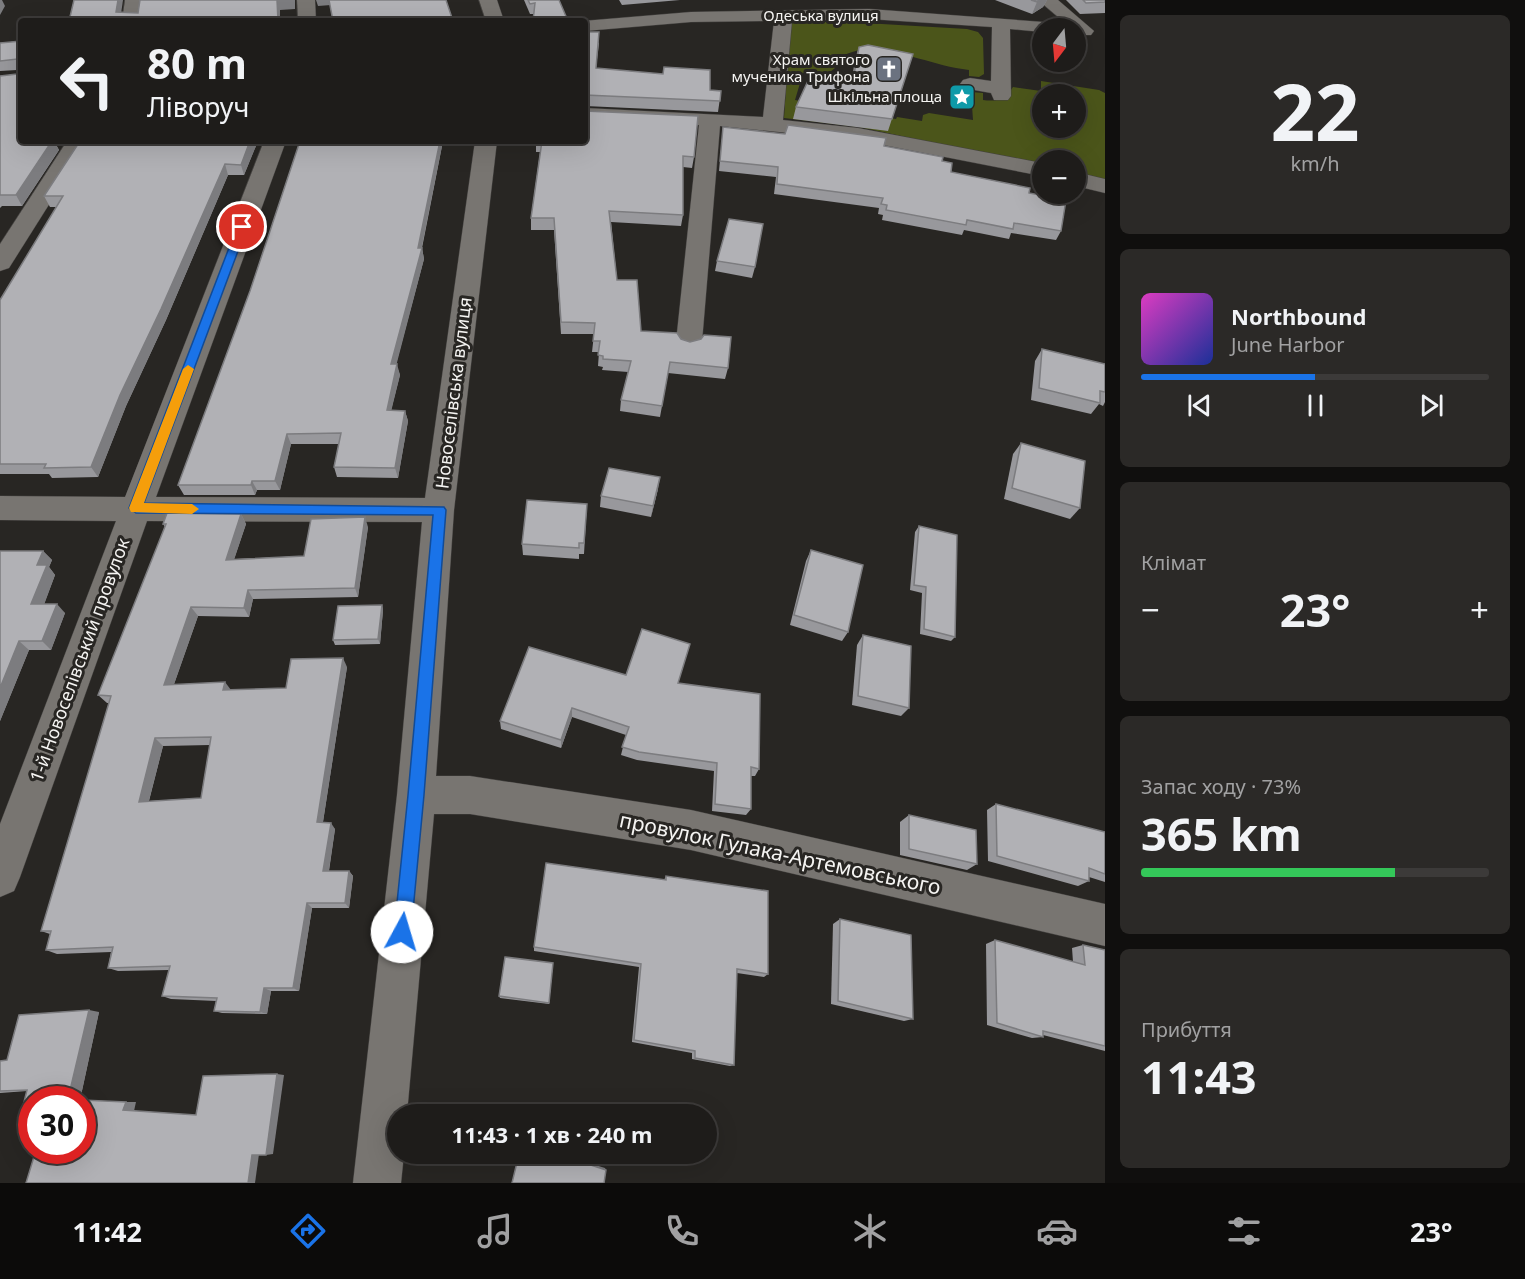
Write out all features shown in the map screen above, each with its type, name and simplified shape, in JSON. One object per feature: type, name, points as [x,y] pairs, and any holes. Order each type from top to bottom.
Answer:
[{"type":"street","points":[[131,18],[134,0]]},
{"type":"street","points":[[306,0],[307,18]]},
{"type":"street","points":[[488,0],[494,18]]},
{"type":"street","points":[[680,0],[692,18]]},
{"type":"street","points":[[856,0],[869,14]]},
{"type":"street","points":[[1047,0],[1070,18]]},
{"type":"street","name":"Одеська вулиця","points":[[588,26],[692,18],[869,14],[1032,25]]},
{"type":"street","points":[[772,125],[784,16]]},
{"type":"street","points":[[970,84],[1001,92],[1001,23]]},
{"type":"street","points":[[588,114],[710,120],[858,134],[1032,168]]},
{"type":"street","points":[[689,342],[710,120]]},
{"type":"street","points":[[0,263],[76,144]]},
{"type":"street","name":"1-й Новоселівський провулок","points":[[0,877],[274,144]]},
{"type":"street","name":"Новоселівська вулиця","points":[[377,1183],[416,795],[439,510],[486,144]]},
{"type":"street","points":[[1086,181],[1105,186]]},
{"type":"street","points":[[0,508],[439,510]]},
{"type":"street","name":"провулок Гулака-Артемовського","points":[[416,795],[470,795],[692,830],[1105,925]]},
{"type":"green space","points":[[794,22],[848,22],[967,29],[978,32],[983,38],[984,74],[979,77],[969,76],[969,70],[881,50],[863,49],[823,60],[824,63],[834,64],[835,68],[825,76],[803,73],[795,100],[896,119],[897,117],[922,121],[923,115],[929,113],[973,120],[971,92],[983,93],[983,100],[997,100],[1004,97],[1013,87],[1032,90],[1032,138],[1086,138],[1086,88],[1099,90],[1105,93],[1105,182],[1086,177],[1086,150],[1032,150],[1032,164],[859,127],[784,118],[790,26]]},
{"type":"green space","points":[[1041,81],[1060,84],[1041,84]]},
{"type":"building","points":[[74,0],[118,0],[116,12],[138,13],[140,0],[277,0],[278,18],[70,18]]},
{"type":"building","points":[[329,0],[446,0],[452,18],[332,18]]},
{"type":"building","points":[[528,0],[559,0],[567,18],[533,18],[535,3],[530,4]]},
{"type":"building","points":[[1083,0],[1105,0],[1105,2],[1086,3]]},
{"type":"building","points":[[588,32],[599,32],[596,68],[663,74],[664,67],[710,70],[710,90],[721,91],[720,101],[588,95]]},
{"type":"building","points":[[18,41],[18,144],[50,144],[16,195],[0,195],[0,76],[17,74],[17,59],[0,61],[0,43]]},
{"type":"building","points":[[868,45],[913,54],[892,119],[796,107],[812,72],[853,80],[859,47]]},
{"type":"building","points":[[588,111],[698,116],[694,157],[683,156],[683,215],[609,211],[617,280],[637,280],[641,331],[677,333],[681,339],[690,342],[701,339],[704,335],[731,337],[728,368],[670,362],[662,406],[621,400],[631,361],[603,359],[603,356],[598,355],[600,341],[593,341],[595,323],[561,322],[554,218],[531,218],[542,144],[588,144]]},
{"type":"building","points":[[788,125],[886,138],[884,146],[943,157],[942,161],[952,163],[951,172],[1030,188],[1032,204],[1065,204],[1061,231],[1014,223],[1013,229],[967,220],[966,225],[886,210],[887,205],[881,204],[883,198],[777,184],[778,167],[720,161],[723,127],[785,134]]},
{"type":"building","points":[[78,144],[249,144],[241,165],[225,164],[120,395],[91,467],[44,468],[46,464],[0,464],[0,300],[63,196],[44,196]]},
{"type":"building","points":[[299,144],[439,144],[418,248],[422,248],[391,364],[397,364],[387,410],[405,411],[395,468],[334,467],[341,433],[287,434],[275,481],[252,481],[251,485],[178,485],[250,291]]},
{"type":"building","points":[[729,219],[763,224],[755,267],[717,261]]},
{"type":"building","points":[[1042,349],[1105,364],[1105,392],[1100,391],[1100,403],[1039,388]]},
{"type":"building","points":[[1021,443],[1085,461],[1080,508],[1012,488]]},
{"type":"building","points":[[609,468],[660,477],[653,506],[601,496]]},
{"type":"building","points":[[527,500],[587,504],[584,543],[579,543],[579,548],[522,544]]},
{"type":"building","points":[[167,513],[241,514],[226,560],[304,556],[311,519],[365,517],[355,588],[248,590],[244,608],[191,607],[164,685],[225,682],[223,690],[286,688],[291,659],[343,658],[317,822],[331,823],[323,871],[349,871],[345,903],[307,903],[293,988],[264,988],[260,1012],[214,1011],[217,998],[162,996],[170,966],[108,968],[113,947],[46,950],[51,931],[41,931],[111,696],[98,695],[166,524],[163,524]],"holes":[[[211,737],[201,798],[139,802],[155,738]]]},
{"type":"building","points":[[919,526],[957,535],[955,637],[924,629],[926,587],[914,585]]},
{"type":"building","points":[[811,550],[863,565],[848,632],[794,615]]},
{"type":"building","points":[[0,551],[43,551],[37,565],[47,565],[31,604],[57,604],[42,641],[19,641],[0,688]]},
{"type":"building","points":[[382,605],[378,639],[333,640],[338,606]]},
{"type":"building","points":[[642,629],[690,644],[678,683],[760,694],[759,769],[751,767],[751,809],[715,804],[717,763],[639,752],[622,747],[629,727],[572,708],[561,740],[500,721],[529,647],[626,675]]},
{"type":"building","points":[[863,635],[911,646],[909,708],[858,696]]},
{"type":"building","points":[[996,804],[1105,832],[1105,874],[1089,868],[1089,881],[997,856]]},
{"type":"building","points":[[909,815],[976,830],[977,864],[909,849]]},
{"type":"building","points":[[546,863],[666,880],[666,876],[768,891],[768,974],[737,969],[734,1065],[695,1058],[695,1051],[634,1040],[641,964],[534,947]]},
{"type":"building","points":[[840,919],[911,935],[913,1019],[838,1001]]},
{"type":"building","points":[[995,940],[1085,965],[1083,945],[1105,950],[1105,1046],[1043,1031],[1043,1037],[997,1023]]},
{"type":"building","points":[[505,957],[553,963],[549,1003],[499,996]]},
{"type":"building","points":[[89,1010],[71,1086],[18,1086],[18,1090],[0,1091],[0,1061],[7,1060],[19,1015]]},
{"type":"building","points":[[277,1074],[266,1155],[252,1155],[248,1183],[26,1183],[32,1164],[96,1164],[96,1101],[126,1102],[123,1110],[196,1115],[203,1076]]},
{"type":"building","points":[[517,1164],[588,1164],[606,1170],[604,1183],[512,1183]]},
{"type":"slow traffic","points":[[188,369],[136,508],[192,509]]},
{"type":"place","name":"Храм святого мученика Трифона","points":[[889,69]]},
{"type":"place","name":"Шкільна площа","points":[[962,97]]},
{"type":"route","points":[[242,227],[136,508],[439,510],[416,795],[402,932]]}]
